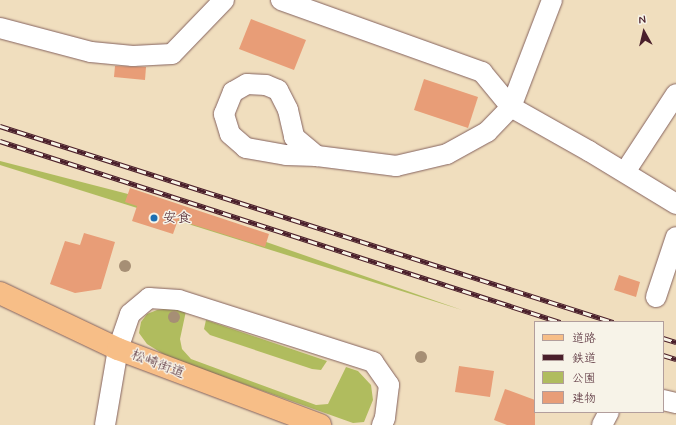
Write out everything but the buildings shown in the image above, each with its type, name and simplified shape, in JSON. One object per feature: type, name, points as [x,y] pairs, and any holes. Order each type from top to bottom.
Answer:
[{"type":"main road","name":"松崎街道","points":[[0,293],[118,349],[320,425]]},
{"type":"street","points":[[0,28],[91,52],[133,56],[172,54],[224,0]]},
{"type":"street","points":[[281,0],[482,72],[511,107],[625,172],[676,204]]},
{"type":"street","points":[[317,156],[294,137],[288,110],[278,90],[266,85],[247,84],[233,92],[224,114],[230,134],[246,148],[286,155],[317,156],[396,166],[447,154],[487,132],[511,107],[552,0]]},
{"type":"street","points":[[625,172],[676,94]]},
{"type":"street","points":[[656,297],[676,237]]},
{"type":"street","points":[[105,425],[118,349],[130,314],[149,298],[179,300],[373,362],[389,385],[385,418],[382,425]]},
{"type":"street","points":[[664,400],[676,403]]},
{"type":"street","points":[[602,425],[608,413]]},
{"type":"green space","points":[[0,161],[128,194],[462,310],[0,165]]},
{"type":"green space","points":[[174,308],[186,311],[180,339],[182,349],[191,359],[316,405],[328,404],[346,367],[358,371],[371,385],[373,400],[364,422],[353,423],[168,357],[147,344],[139,333],[141,322],[147,314],[157,310]]},
{"type":"green space","points":[[206,320],[327,361],[321,370],[312,369],[210,335],[204,329]]},
{"type":"railway","points":[[0,126],[610,321]]},
{"type":"railway","points":[[0,141],[557,321]]},
{"type":"railway","points":[[664,338],[676,342]]},
{"type":"railway","points":[[664,355],[676,359]]},
{"type":"place","name":"安食","points":[[154,218]]}]
